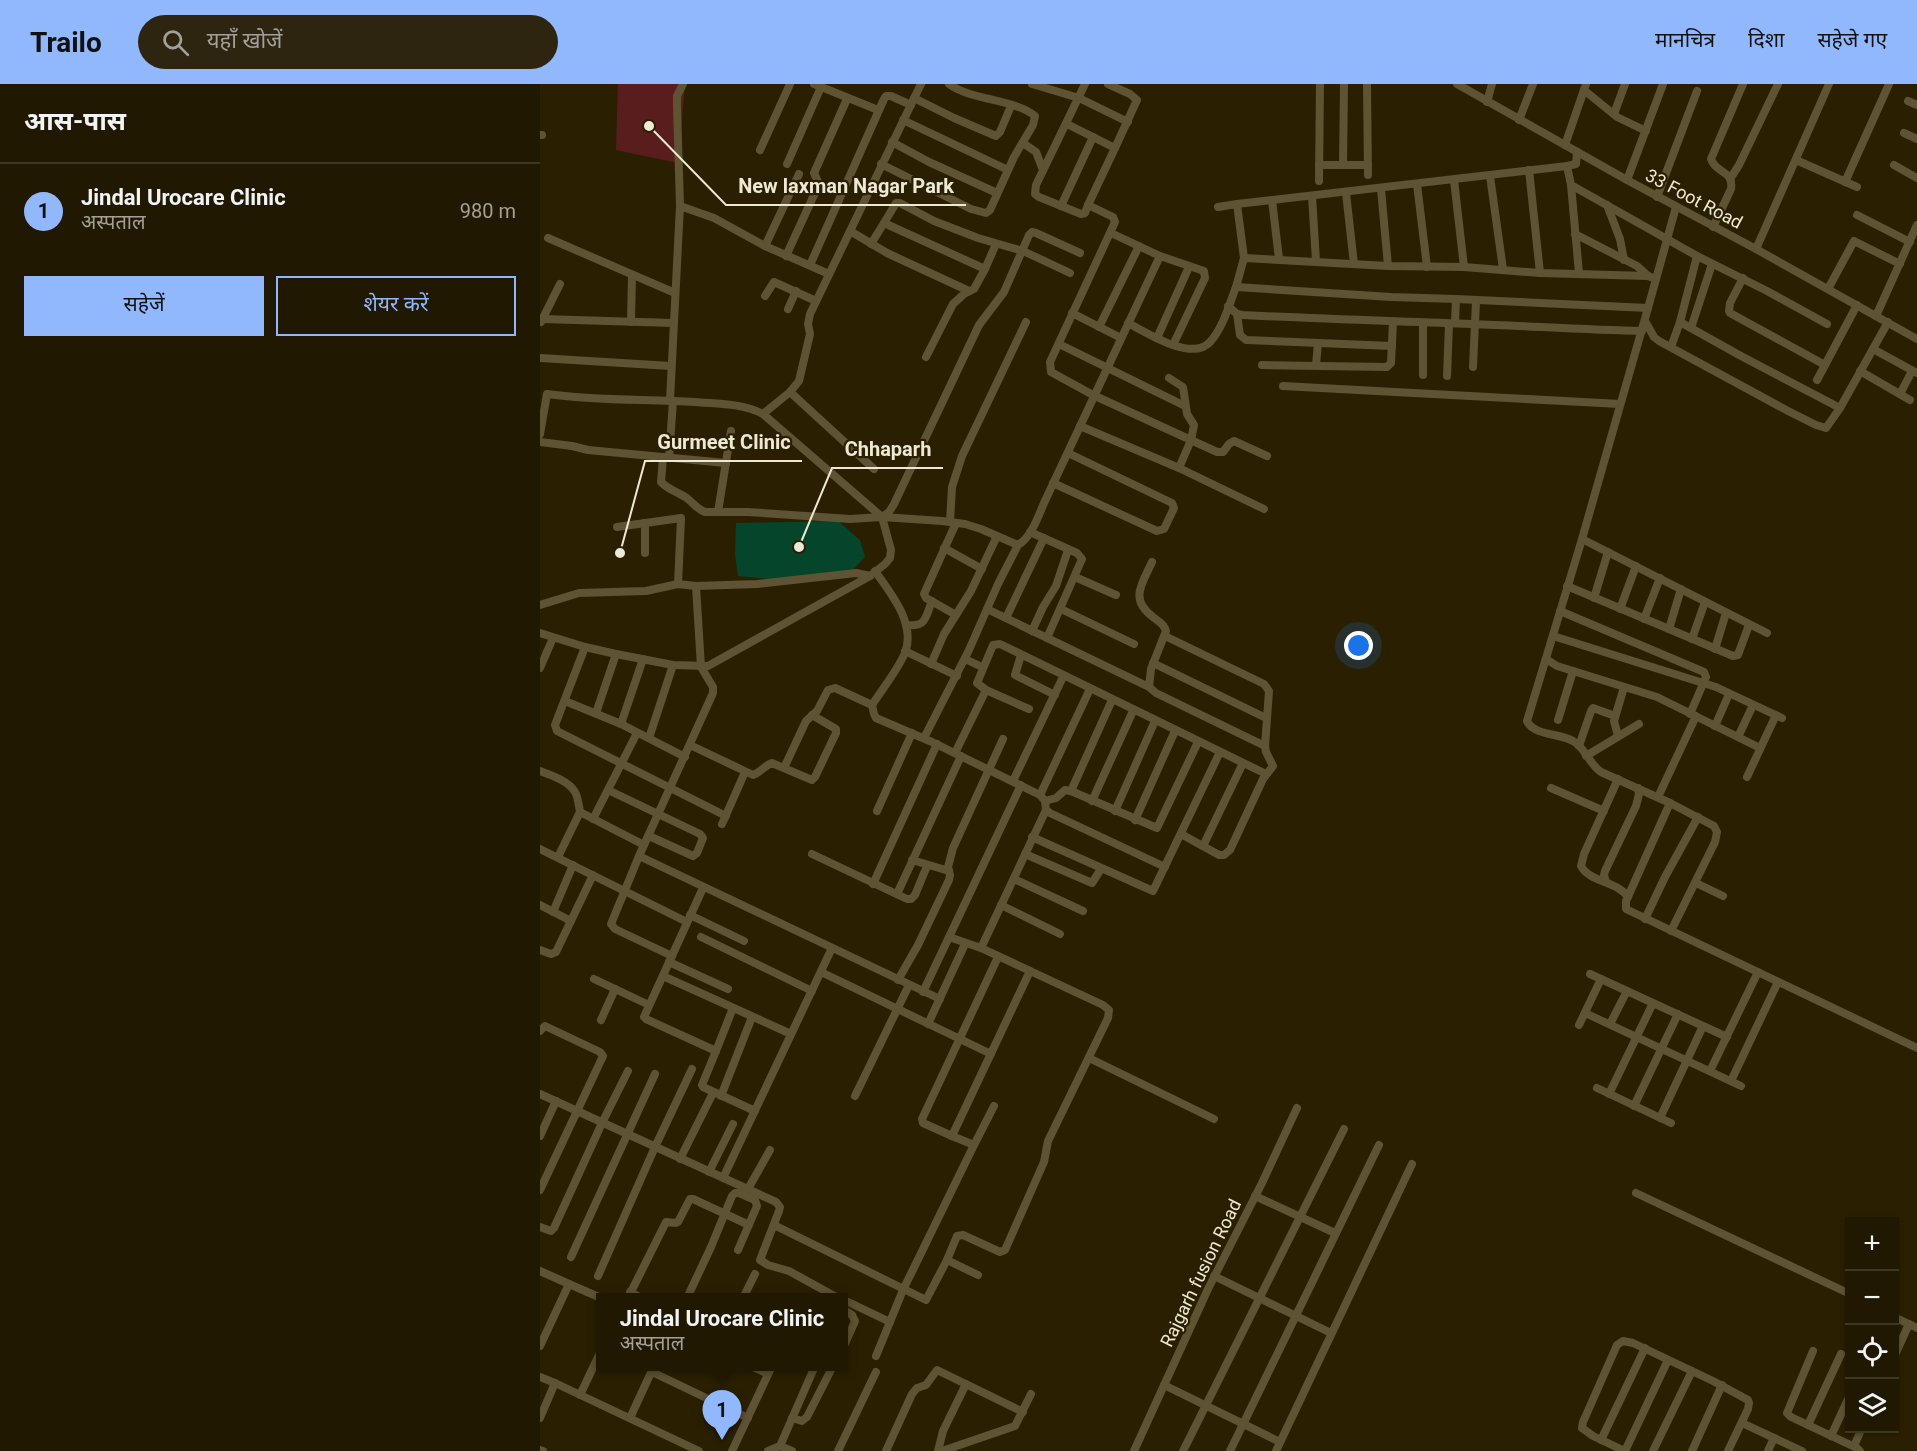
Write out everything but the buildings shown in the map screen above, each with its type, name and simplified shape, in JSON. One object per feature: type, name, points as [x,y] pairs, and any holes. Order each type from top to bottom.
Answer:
[{"type":"street","points":[[683,84],[677,96],[680,206],[671,400],[666,458],[661,482],[705,512],[748,512],[842,519],[882,517],[953,523],[981,529],[1018,545]]},
{"type":"street","points":[[760,150],[790,84]]},
{"type":"street","points":[[763,414],[790,392],[799,381],[810,334],[808,319],[921,84]]},
{"type":"street","points":[[881,164],[983,213],[990,210],[1008,170],[1033,125],[1035,116],[949,84]]},
{"type":"street","points":[[1032,84],[1079,98],[1128,122]]},
{"type":"street","points":[[1085,84],[1034,189],[1035,194],[1039,197],[1083,215],[1137,100],[1108,84]]},
{"type":"street","points":[[1319,181],[1320,84]]},
{"type":"street","points":[[1343,165],[1344,84]]},
{"type":"street","points":[[1319,165],[1343,165],[1368,170],[1367,84]]},
{"type":"street","points":[[1487,102],[1492,84]]},
{"type":"street","points":[[1519,120],[1533,84]]},
{"type":"street","points":[[1614,114],[1624,84]]},
{"type":"street","points":[[1627,180],[1662,84]]},
{"type":"street","points":[[1730,179],[1714,166],[1711,159],[1742,84]]},
{"type":"street","points":[[1713,227],[1731,189],[1730,179],[1778,84]]},
{"type":"street","points":[[1756,249],[1829,84]]},
{"type":"street","points":[[1845,182],[1889,84]]},
{"type":"street","name":"33 Foot Road","points":[[1461,85],[1519,120],[1917,339]]},
{"type":"street","points":[[787,164],[821,86],[847,99],[878,110]]},
{"type":"street","points":[[1565,145],[1585,87],[1623,121],[1646,130]]},
{"type":"street","points":[[1658,197],[1697,91]]},
{"type":"street","points":[[810,265],[878,110],[889,95],[912,101],[996,136],[1011,106]]},
{"type":"street","points":[[786,256],[819,184],[814,173],[847,99]]},
{"type":"street","points":[[1908,101],[1917,105]]},
{"type":"street","points":[[903,120],[1008,170]]},
{"type":"street","points":[[1067,124],[1115,148]]},
{"type":"street","points":[[1904,133],[1917,139]]},
{"type":"street","points":[[1061,206],[1093,137]]},
{"type":"street","points":[[892,142],[929,162],[997,193]]},
{"type":"street","points":[[1023,143],[1035,152],[1043,170]]},
{"type":"street","points":[[1218,207],[1567,166],[1576,164],[1577,152]]},
{"type":"street","points":[[1796,160],[1857,187]]},
{"type":"street","points":[[1894,165],[1917,178]]},
{"type":"street","points":[[1567,166],[1579,273]]},
{"type":"street","points":[[1529,170],[1540,273]]},
{"type":"street","points":[[765,246],[799,174]]},
{"type":"street","points":[[1490,176],[1503,269]]},
{"type":"street","points":[[1454,180],[1464,267]]},
{"type":"street","points":[[1417,184],[1427,267]]},
{"type":"street","points":[[1570,185],[1697,256],[1743,278],[1827,324]]},
{"type":"street","points":[[1381,189],[1388,266]]},
{"type":"street","points":[[1346,193],[1354,264]]},
{"type":"street","points":[[1311,196],[1316,261]]},
{"type":"street","points":[[1272,200],[1279,259]]},
{"type":"street","points":[[871,244],[893,206],[900,203],[934,221],[996,244],[1023,250],[1070,273]]},
{"type":"street","points":[[1128,323],[1157,338],[1186,349],[1199,349],[1208,344],[1214,337],[1236,287],[1244,258],[1237,204]]},
{"type":"street","points":[[1607,205],[1620,239],[1624,260]]},
{"type":"street","points":[[680,206],[714,218],[765,246],[829,274]]},
{"type":"street","points":[[1088,206],[1115,219],[1111,233],[1050,362],[1052,372],[1093,395],[1221,453],[1234,441],[1267,456]]},
{"type":"street","points":[[1671,931],[1717,837],[1714,826],[1594,767],[1580,746],[1570,739],[1532,728],[1527,721],[1645,321],[1652,277],[1668,239],[1676,207]]},
{"type":"street","points":[[1857,215],[1910,242]]},
{"type":"street","points":[[884,223],[985,269]]},
{"type":"street","points":[[1876,316],[1917,225]]},
{"type":"street","points":[[850,231],[913,266],[969,291]]},
{"type":"street","points":[[882,517],[894,504],[979,326],[1004,292],[1032,232],[1080,254]]},
{"type":"street","points":[[1111,233],[1160,256],[1204,271],[1205,278],[1173,345]]},
{"type":"street","points":[[1575,234],[1652,277]]},
{"type":"street","points":[[548,238],[675,293]]},
{"type":"street","points":[[1828,289],[1854,241],[1900,264]]},
{"type":"street","points":[[926,357],[953,304],[979,283],[996,244]]},
{"type":"street","points":[[1099,327],[1139,246]]},
{"type":"street","points":[[924,738],[957,676],[1018,545],[1030,532],[1160,256]]},
{"type":"street","points":[[1671,347],[1697,256]]},
{"type":"street","points":[[1244,258],[1652,277]]},
{"type":"street","points":[[1691,328],[1712,264]]},
{"type":"street","points":[[1157,338],[1189,267]]},
{"type":"street","points":[[631,322],[632,275]]},
{"type":"street","points":[[1743,278],[1729,307],[1730,313],[1825,365]]},
{"type":"street","points":[[765,296],[774,282],[816,301]]},
{"type":"street","points":[[560,284],[541,322],[674,323]]},
{"type":"street","points":[[1236,287],[1391,297],[1648,308]]},
{"type":"street","points":[[788,309],[796,291]]},
{"type":"street","points":[[1447,376],[1456,298]]},
{"type":"street","points":[[1473,367],[1476,301]]},
{"type":"street","points":[[1817,380],[1857,305]]},
{"type":"street","points":[[1228,306],[1237,314],[1642,331]]},
{"type":"street","points":[[1072,313],[1121,338]]},
{"type":"street","points":[[1237,314],[1240,335],[1246,340],[1392,346]]},
{"type":"street","points":[[1645,321],[1654,337],[1771,402],[1826,428],[1840,408],[1888,322]]},
{"type":"street","points":[[956,615],[926,598],[924,591],[953,523],[952,487],[962,456],[1026,322]]},
{"type":"street","points":[[1262,365],[1316,364],[1387,367],[1391,363],[1393,322]]},
{"type":"street","points":[[1680,322],[1741,357],[1840,408]]},
{"type":"street","points":[[1423,323],[1423,375]]},
{"type":"street","points":[[1316,364],[1318,343]]},
{"type":"street","points":[[1059,344],[1185,406]]},
{"type":"street","points":[[1873,349],[1915,372],[1900,394]]},
{"type":"street","points":[[540,358],[671,366]]},
{"type":"street","points":[[1860,371],[1910,400]]},
{"type":"street","points":[[1169,378],[1183,387],[1187,414],[1194,425],[1191,440],[1179,468]]},
{"type":"street","points":[[1283,386],[1620,404]]},
{"type":"street","points":[[540,434],[544,392],[565,397],[671,400],[751,408],[763,414],[882,517],[891,550],[890,558],[873,574],[713,664],[701,667],[673,665],[616,654],[540,633]]},
{"type":"street","points":[[790,392],[874,469]]},
{"type":"street","points":[[1080,426],[1179,468],[1264,509]]},
{"type":"street","points":[[718,512],[731,432]]},
{"type":"street","points":[[540,442],[588,450],[726,463]]},
{"type":"street","points":[[1053,483],[1157,531],[1164,529],[1173,508],[1172,503],[1068,453]]},
{"type":"street","points":[[617,527],[681,518],[678,584]]},
{"type":"street","points":[[645,523],[645,553]]},
{"type":"street","points":[[1030,532],[1077,553],[1082,559],[1047,638]]},
{"type":"street","points":[[931,664],[997,536]]},
{"type":"street","points":[[1006,618],[1044,538]]},
{"type":"street","points":[[1582,538],[1767,633]]},
{"type":"street","points":[[944,548],[982,569]]},
{"type":"street","points":[[1032,631],[1056,585],[1068,550]]},
{"type":"street","points":[[1594,598],[1608,552]]},
{"type":"street","points":[[1149,687],[1149,675],[1165,636],[1165,627],[1148,614],[1139,602],[1139,591],[1152,561]]},
{"type":"street","points":[[1620,609],[1636,566]]},
{"type":"street","points":[[540,605],[572,594],[646,591],[678,584],[696,586],[757,584],[856,573],[873,574],[895,599],[905,620],[907,637],[905,651],[872,705],[876,718],[938,744],[1017,783],[1044,802],[1165,867]]},
{"type":"street","points":[[1075,577],[1116,595]]},
{"type":"street","points":[[1644,619],[1660,578]]},
{"type":"street","points":[[696,586],[701,667],[714,690],[639,856],[612,920],[612,927],[728,989]]},
{"type":"street","points":[[1567,586],[1733,656],[1738,655],[1749,624]]},
{"type":"street","points":[[1669,629],[1681,590]]},
{"type":"street","points":[[906,626],[918,627],[922,624],[932,601]]},
{"type":"street","points":[[1692,639],[1705,602]]},
{"type":"street","points":[[987,609],[1265,746]]},
{"type":"street","points":[[1060,609],[1134,644]]},
{"type":"street","points":[[1560,612],[1701,670],[1706,675],[1693,715],[1658,797]]},
{"type":"street","points":[[1715,649],[1726,613]]},
{"type":"street","points":[[1165,636],[1264,684],[1269,691],[1265,746],[1273,764],[1272,768],[1266,774],[1227,854],[1219,855],[1180,834]]},
{"type":"street","points":[[1553,636],[1703,683],[1779,716],[1760,748],[1747,777]]},
{"type":"street","points":[[540,668],[553,638]]},
{"type":"street","points":[[1029,709],[986,690],[977,683],[982,667],[996,643],[1266,774]]},
{"type":"street","points":[[585,647],[555,725],[557,732],[670,787],[724,820],[745,772]]},
{"type":"street","points":[[905,651],[957,676]]},
{"type":"street","points":[[596,713],[616,654]]},
{"type":"street","points":[[1021,655],[1015,675],[1054,695]]},
{"type":"street","points":[[621,724],[643,659]]},
{"type":"street","points":[[965,659],[982,667]]},
{"type":"street","points":[[1546,659],[1552,664],[1657,697],[1760,748]]},
{"type":"street","points":[[1153,663],[1266,718]]},
{"type":"street","points":[[649,738],[673,665]]},
{"type":"street","points":[[1558,720],[1573,671]]},
{"type":"street","points":[[923,992],[1063,677]]},
{"type":"street","points":[[1618,736],[1615,716],[1624,687]]},
{"type":"street","points":[[784,768],[806,721],[820,707],[831,688],[872,705]]},
{"type":"street","points":[[981,948],[1025,854],[1090,689]]},
{"type":"street","points":[[897,894],[986,690]]},
{"type":"street","points":[[1715,726],[1729,694]]},
{"type":"street","points":[[1071,791],[1112,700]]},
{"type":"street","points":[[565,701],[621,724],[685,757]]},
{"type":"street","points":[[1738,737],[1753,705]]},
{"type":"street","points":[[1580,746],[1593,708],[1615,716]]},
{"type":"street","points":[[1092,801],[1134,711]]},
{"type":"street","points":[[690,745],[753,775],[772,764],[812,780],[836,733],[836,729],[812,715]]},
{"type":"street","points":[[1115,810],[1155,721]]},
{"type":"street","points":[[1586,756],[1639,724]]},
{"type":"street","points":[[1136,820],[1175,731]]},
{"type":"street","points":[[593,819],[637,733]]},
{"type":"street","points":[[877,811],[912,733]]},
{"type":"street","points":[[898,980],[918,945],[949,880],[948,863],[953,848],[1003,739]]},
{"type":"street","points":[[1044,802],[1056,798],[1065,790],[1071,791],[1155,828],[1158,827],[1198,742]]},
{"type":"street","points":[[873,884],[938,744]]},
{"type":"street","points":[[1032,837],[1152,891],[1220,752]]},
{"type":"street","points":[[1203,846],[1243,763]]},
{"type":"street","points":[[540,771],[557,778],[573,789],[577,796],[580,812],[558,857]]},
{"type":"street","points":[[1618,779],[1584,854],[1581,866],[1587,874],[1621,888],[1628,897]]},
{"type":"street","points":[[1551,788],[1604,811]]},
{"type":"street","points":[[1606,882],[1605,871],[1636,806],[1638,788]]},
{"type":"street","points":[[608,790],[700,834],[702,841],[697,853],[693,856],[649,836]]},
{"type":"street","points":[[1670,803],[1628,897],[1626,909],[1917,1048]]},
{"type":"street","points":[[580,812],[644,845]]},
{"type":"street","points":[[1645,919],[1698,817]]},
{"type":"street","points":[[540,849],[689,919],[744,941]]},
{"type":"street","points":[[812,854],[907,899],[915,895],[927,866]]},
{"type":"street","points":[[1025,854],[1092,884],[1101,869]]},
{"type":"street","points":[[639,856],[940,999]]},
{"type":"street","points":[[912,860],[949,871]]},
{"type":"street","points":[[553,912],[573,865]]},
{"type":"street","points":[[540,950],[551,954],[556,952],[594,874]]},
{"type":"street","points":[[1014,879],[1083,911]]},
{"type":"street","points":[[1696,883],[1723,896]]},
{"type":"street","points":[[703,888],[645,1015],[646,1019],[716,1050]]},
{"type":"street","points":[[540,905],[571,921]]},
{"type":"street","points":[[1001,905],[1060,934]]},
{"type":"street","points":[[701,937],[812,991]]},
{"type":"street","points":[[774,1225],[922,1299],[928,1298],[955,1239],[959,1235],[1000,1252],[1005,1250],[1044,1162],[1048,1141],[1108,1018],[1109,1010],[1103,1005],[981,948],[949,937]]},
{"type":"street","points":[[928,1024],[965,944]]},
{"type":"street","points":[[723,1178],[832,948]]},
{"type":"street","points":[[974,1145],[927,1126],[921,1121],[998,957]]},
{"type":"street","points":[[952,1136],[1030,971]]},
{"type":"street","points":[[821,972],[991,1054]]},
{"type":"street","points":[[1710,1071],[1758,972]]},
{"type":"street","points":[[1590,974],[1727,1037]]},
{"type":"street","points":[[663,976],[791,1034]]},
{"type":"street","points":[[594,979],[649,1005]]},
{"type":"street","points":[[1579,1025],[1601,979]]},
{"type":"street","points":[[1731,1081],[1778,982]]},
{"type":"street","points":[[855,1096],[909,985]]},
{"type":"street","points":[[601,1020],[615,989]]},
{"type":"street","points":[[1610,1024],[1627,991]]},
{"type":"street","points":[[1609,1094],[1653,1003]]},
{"type":"street","points":[[733,1008],[702,1085],[754,1111]]},
{"type":"street","points":[[1585,1012],[1741,1086]]},
{"type":"street","points":[[1634,1106],[1678,1014]]},
{"type":"street","points":[[680,1159],[717,1094],[752,1017]]},
{"type":"street","points":[[540,1030],[545,1026],[602,1054],[602,1059],[540,1190]]},
{"type":"street","points":[[1660,1118],[1703,1026]]},
{"type":"street","points":[[1089,1058],[1214,1119]]},
{"type":"street","points":[[598,1276],[692,1069]]},
{"type":"street","points":[[540,1227],[550,1232],[554,1228],[628,1071]]},
{"type":"street","points":[[571,1257],[655,1074]]},
{"type":"street","points":[[1597,1088],[1671,1123]]},
{"type":"street","points":[[540,1094],[779,1204],[774,1225],[760,1260],[768,1265],[789,1271],[829,1293]]},
{"type":"street","points":[[540,1136],[556,1101]]},
{"type":"street","points":[[876,1356],[903,1290],[994,1106]]},
{"type":"street","name":"Rajgarh fusion Road","points":[[1134,1451],[1214,1276],[1297,1108]]},
{"type":"street","points":[[709,1172],[733,1124]]},
{"type":"street","points":[[1183,1451],[1344,1129]]},
{"type":"street","points":[[1230,1451],[1379,1145]]},
{"type":"street","points":[[748,1189],[770,1150]]},
{"type":"street","points":[[1276,1451],[1412,1164]]},
{"type":"street","points":[[689,1293],[735,1193],[757,1203],[738,1250]]},
{"type":"street","points":[[1636,1193],[1845,1292]]},
{"type":"street","points":[[1255,1196],[1335,1233]]},
{"type":"street","points":[[630,1293],[666,1222],[678,1222],[690,1199],[749,1225]]},
{"type":"street","points":[[947,1260],[978,1275]]},
{"type":"street","points":[[540,1271],[596,1296]]},
{"type":"street","points":[[746,1293],[755,1274]]},
{"type":"street","points":[[1214,1276],[1330,1334]]},
{"type":"street","points":[[540,1346],[569,1284]]},
{"type":"street","points":[[848,1302],[890,1322]]},
{"type":"street","points":[[848,1313],[855,1321],[848,1336]]},
{"type":"street","points":[[1899,1319],[1913,1326],[1899,1349]]},
{"type":"street","points":[[1668,1360],[1625,1451],[1585,1431],[1582,1426],[1617,1345],[1627,1341],[1722,1385],[1749,1403],[1728,1451]]},
{"type":"street","points":[[1601,1440],[1645,1348]]},
{"type":"street","points":[[1813,1351],[1787,1409],[1789,1416],[1857,1449],[1861,1433]]},
{"type":"street","points":[[1808,1425],[1841,1354]]},
{"type":"street","points":[[580,1395],[596,1361]]},
{"type":"street","points":[[630,1418],[653,1371]]},
{"type":"street","points":[[655,1371],[748,1418]]},
{"type":"street","points":[[732,1451],[770,1371]]},
{"type":"street","points":[[768,1451],[780,1446],[813,1371]]},
{"type":"street","points":[[792,1418],[802,1421],[807,1417],[830,1371]]},
{"type":"street","points":[[886,1451],[912,1394],[916,1388],[926,1385],[934,1372],[941,1371],[1023,1412]]},
{"type":"street","points":[[1653,1451],[1692,1371]]},
{"type":"street","points":[[838,1451],[876,1372]]},
{"type":"street","points":[[540,1377],[699,1451]]},
{"type":"street","points":[[540,1418],[555,1383]]},
{"type":"street","points":[[966,1384],[943,1431],[940,1451],[1010,1429],[1018,1423],[1031,1394]]},
{"type":"street","points":[[1164,1385],[1280,1442]]},
{"type":"street","points":[[1692,1451],[1722,1385]]},
{"type":"street","points":[[1831,1436],[1845,1406]]},
{"type":"street","points":[[1742,1423],[1802,1451]]},
{"type":"street","points":[[1767,1451],[1774,1438]]},
{"type":"street","points":[[780,1446],[792,1451]]},
{"type":"shaded area","points":[[618,84],[685,84],[678,163],[616,150]]},
{"type":"shaded area","points":[[838,521],[860,540],[865,557],[849,574],[802,582],[738,576],[735,554],[736,523]]},
{"type":"place","name":"New laxman Nagar Park","points":[[649,126]]},
{"type":"place","name":"Chhaparh","points":[[799,547]]},
{"type":"place","name":"Gurmeet Clinic","points":[[620,553]]},
{"type":"place","name":"Jindal Urocare Clinic","points":[[722,1440]]}]
